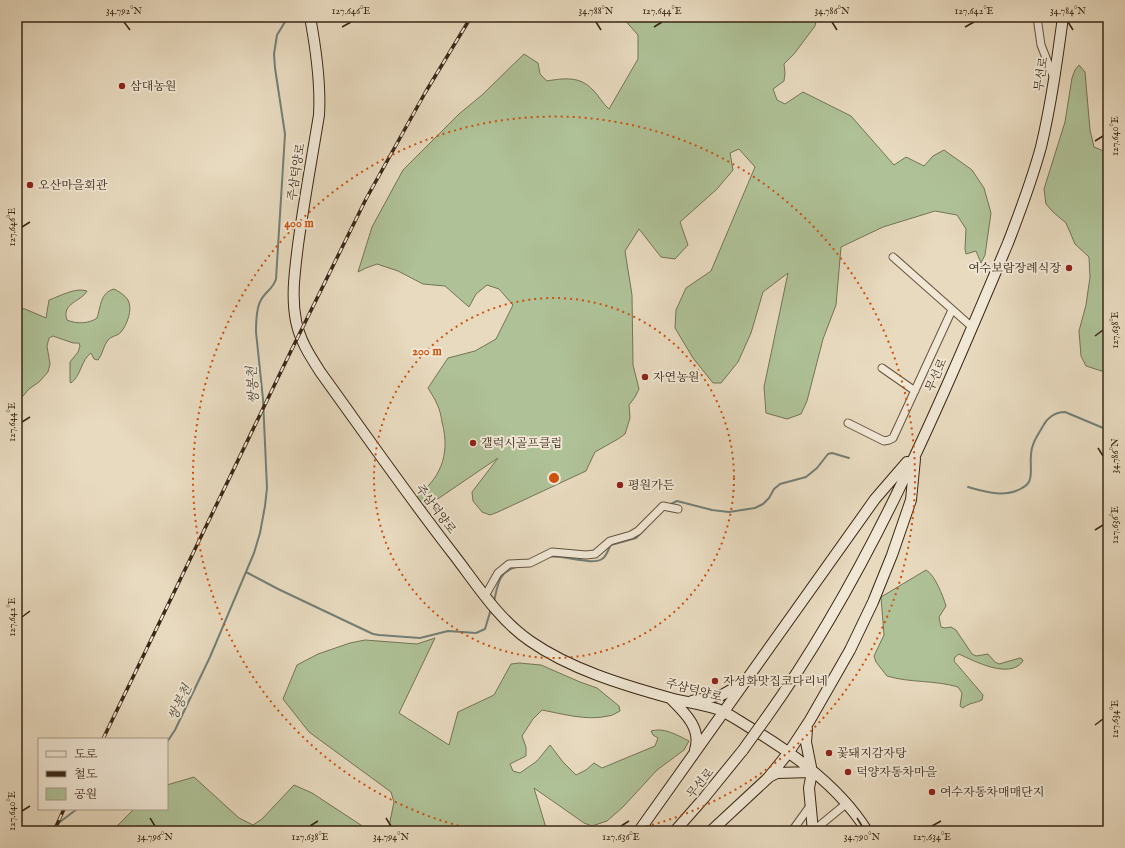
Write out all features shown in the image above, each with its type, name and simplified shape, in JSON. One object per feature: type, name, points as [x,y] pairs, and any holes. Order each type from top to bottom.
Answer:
[{"type":"street","points":[[1037,17],[1042,45],[1054,78]]},
{"type":"street","name":"무선로","points":[[675,831],[743,750],[804,663],[839,604],[879,529],[972,327],[1008,243],[1025,196],[1040,148],[1048,115],[1063,17]]},
{"type":"street","name":"주삼덕양로","points":[[310,19],[317,60],[320,98],[319,115],[300,228],[294,284],[294,309],[298,330],[304,344],[324,378],[416,505],[486,598],[512,628],[541,649],[591,673],[670,698],[711,707],[723,712],[789,752],[847,803],[867,831]]},
{"type":"street","points":[[892,257],[972,327]]},
{"type":"street","points":[[848,424],[884,440],[889,440],[894,437],[952,310]]},
{"type":"street","points":[[882,368],[914,391]]},
{"type":"street","points":[[639,831],[875,499],[916,451]]},
{"type":"street","points":[[711,831],[768,778],[789,752],[810,720],[850,650],[873,602],[892,555],[911,500],[916,451]]},
{"type":"street","points":[[486,598],[498,573],[509,564],[530,562],[552,552],[586,555],[595,554],[610,541],[638,531],[659,508],[664,506],[678,509]]},
{"type":"street","points":[[686,701],[722,695],[747,679]]},
{"type":"street","points":[[670,698],[686,715],[692,725],[697,740],[694,754]]},
{"type":"street","points":[[810,720],[806,732],[806,742],[812,772],[809,788],[813,831]]},
{"type":"street","points":[[768,778],[777,773],[812,772]]},
{"type":"street","points":[[813,831],[847,803]]},
{"type":"street","points":[[792,831],[810,806]]},
{"type":"green space","points":[[622,17],[817,17],[815,26],[794,54],[784,64],[784,81],[773,89],[777,100],[785,104],[803,92],[851,116],[894,165],[906,157],[924,166],[933,156],[944,150],[972,170],[984,188],[991,213],[985,255],[981,263],[976,251],[966,254],[966,229],[957,215],[935,211],[883,227],[841,247],[836,305],[823,339],[807,401],[801,414],[787,419],[766,413],[764,387],[788,273],[763,292],[751,333],[738,362],[721,383],[713,383],[693,358],[675,328],[676,310],[686,288],[711,271],[755,167],[739,149],[730,153],[733,170],[717,189],[680,222],[688,245],[675,259],[661,257],[639,229],[625,251],[632,295],[633,365],[639,389],[629,405],[630,418],[625,434],[595,452],[586,471],[498,512],[490,515],[482,512],[473,501],[472,492],[498,458],[420,511],[412,500],[430,484],[436,475],[441,466],[445,446],[440,411],[428,388],[448,358],[475,351],[496,339],[513,305],[499,289],[487,285],[476,294],[469,307],[445,286],[423,284],[398,271],[377,264],[358,272],[372,227],[403,170],[459,114],[482,95],[524,54],[538,63],[540,74],[547,81],[572,79],[583,82],[593,90],[609,109],[638,59],[638,35]]},
{"type":"green space","points":[[1079,65],[1085,72],[1090,130],[1094,147],[1108,153],[1108,373],[1086,366],[1081,356],[1079,331],[1086,305],[1090,277],[1089,257],[1075,244],[1066,223],[1046,204],[1044,189],[1065,122],[1072,78]]},
{"type":"green space","points":[[114,289],[128,300],[130,308],[129,317],[121,332],[106,342],[98,360],[94,359],[91,353],[71,383],[70,362],[78,352],[80,346],[79,343],[73,343],[53,336],[49,338],[47,346],[50,364],[48,372],[39,382],[29,389],[17,403],[17,308],[25,309],[46,318],[49,300],[68,292],[83,290],[87,291],[69,306],[66,314],[67,320],[78,323],[86,322],[97,318],[100,305],[104,297],[109,291]]},
{"type":"green space","points":[[926,570],[935,581],[946,606],[939,617],[941,627],[951,627],[956,630],[972,654],[976,656],[988,654],[995,662],[999,664],[1020,658],[1023,661],[1010,669],[1001,669],[982,664],[959,654],[955,657],[954,661],[983,695],[982,700],[963,708],[960,706],[962,693],[958,687],[887,676],[876,662],[874,656],[884,635],[881,597]]},
{"type":"green space","points":[[435,638],[399,713],[449,745],[458,712],[494,695],[511,664],[519,663],[541,665],[597,688],[619,706],[620,711],[611,716],[592,718],[542,710],[533,719],[522,736],[526,747],[526,756],[510,764],[513,771],[520,773],[537,761],[550,745],[563,762],[576,775],[586,770],[594,763],[602,768],[655,746],[658,738],[653,735],[651,731],[666,731],[689,741],[684,750],[657,770],[623,807],[607,821],[592,826],[584,823],[534,788],[547,831],[388,831],[394,802],[391,792],[309,732],[283,699],[297,665],[318,654],[350,643],[365,640],[417,644]]},
{"type":"green space","points":[[194,777],[239,818],[253,825],[262,819],[294,785],[312,793],[370,831],[112,831],[133,810],[168,810],[168,785]]},
{"type":"waterway","name":"쌍봉천","points":[[168,740],[175,730],[210,657],[254,553],[260,533],[265,506],[267,488],[263,399],[256,320],[259,303],[276,279],[285,134],[274,54],[277,35],[288,17]]},
{"type":"waterway","points":[[968,487],[995,493],[1009,493],[1026,486],[1031,476],[1031,451],[1033,443],[1045,423],[1055,414],[1065,412],[1108,430]]},
{"type":"waterway","points":[[669,505],[677,501],[712,510],[729,512],[755,508],[763,504],[769,498],[774,489],[780,484],[806,477],[817,468],[828,454],[832,453],[849,458]]},
{"type":"waterway","points":[[548,557],[597,561],[605,556],[611,545],[636,538],[646,528]]},
{"type":"waterway","points":[[494,601],[502,576],[510,569],[516,567]]},
{"type":"waterway","points":[[246,572],[278,589],[373,634],[379,635],[420,638],[448,631],[476,633],[485,629],[491,609]]},
{"type":"waterway","name":"쌍봉천","points":[[48,831],[76,810]]},
{"type":"railway","points":[[103,738],[366,199],[425,93],[471,17]]},
{"type":"railway","points":[[54,831],[64,810]]},
{"type":"place","name":"삼대농원","points":[[122,86]]},
{"type":"place","name":"오산마을회관","points":[[30,185]]},
{"type":"place","name":"여수보람장례식장","points":[[1069,268]]},
{"type":"place","name":"자연농원","points":[[645,377]]},
{"type":"place","name":"갤럭시골프클럽","points":[[473,443]]},
{"type":"place","name":"평원가든","points":[[620,485]]},
{"type":"place","name":"자성화맛집코다리네","points":[[715,681]]},
{"type":"place","name":"꽃돼지감자탕","points":[[829,753]]},
{"type":"place","name":"덕양자동차마을","points":[[848,772]]},
{"type":"place","name":"여수자동차매매단지","points":[[932,792]]}]
